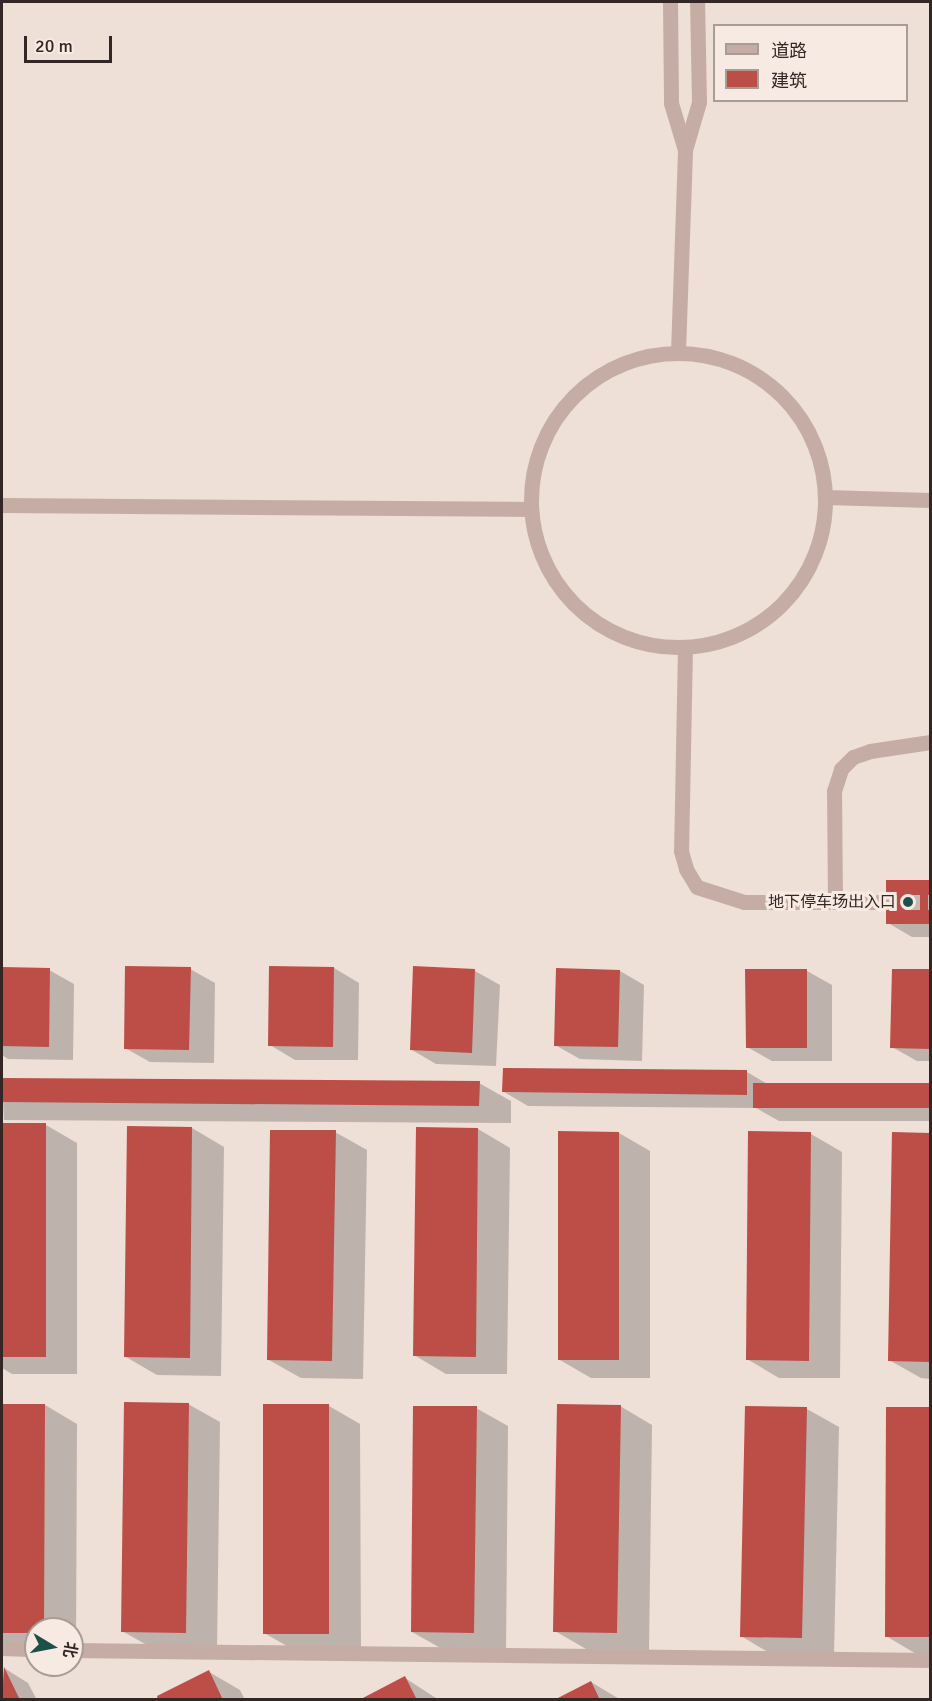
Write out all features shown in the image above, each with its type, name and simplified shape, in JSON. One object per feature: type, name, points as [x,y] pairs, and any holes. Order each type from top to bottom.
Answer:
[{"type":"street","points":[[670,2],[671,103],[685,150]]},
{"type":"street","points":[[678,352],[685,150],[699,102],[698,2]]},
{"type":"street","points":[[678,352],[729,362],[746,369],[774,389],[807,430],[820,462],[825,497],[820,538],[812,561],[785,601],[747,630],[725,640],[685,647],[653,646],[630,640],[608,631],[570,601],[543,561],[535,538],[531,509],[532,479],[541,445],[548,429],[569,401],[610,369],[643,357],[678,352]]},
{"type":"street","points":[[825,497],[930,500]]},
{"type":"street","points":[[2,505],[531,509]]},
{"type":"street","points":[[685,647],[681,851],[687,869],[697,887],[744,902],[882,902]]},
{"type":"street","points":[[835,902],[834,791],[841,769],[853,757],[870,751],[930,742]]},
{"type":"street","points":[[2,1648],[24,1649]]},
{"type":"street","points":[[84,1650],[930,1660]]},
{"type":"building","name":"地下停车场出入口","points":[[886,880],[930,880],[930,924],[886,924]]},
{"type":"building","points":[[125,966],[191,967],[189,1050],[124,1049]]},
{"type":"building","points":[[269,966],[334,967],[333,1047],[268,1046]]},
{"type":"building","points":[[413,966],[475,969],[472,1053],[410,1050]]},
{"type":"building","points":[[2,967],[50,968],[49,1047],[2,1046]]},
{"type":"building","points":[[556,968],[620,970],[618,1047],[554,1046]]},
{"type":"building","points":[[745,969],[807,969],[807,1048],[746,1048]]},
{"type":"building","points":[[892,969],[930,969],[930,1049],[890,1048]]},
{"type":"building","points":[[503,1068],[747,1070],[747,1095],[502,1092]]},
{"type":"building","points":[[2,1078],[480,1081],[479,1106],[2,1102]]},
{"type":"building","points":[[753,1083],[930,1083],[930,1108],[753,1108]]},
{"type":"building","points":[[2,1123],[46,1123],[46,1357],[2,1357]]},
{"type":"building","points":[[127,1126],[192,1127],[190,1358],[124,1357]]},
{"type":"building","points":[[416,1127],[478,1128],[476,1357],[413,1356]]},
{"type":"building","points":[[270,1130],[336,1130],[332,1361],[267,1360]]},
{"type":"building","points":[[558,1131],[619,1132],[619,1360],[558,1360]]},
{"type":"building","points":[[748,1131],[811,1132],[809,1361],[746,1360]]},
{"type":"building","points":[[892,1132],[930,1133],[930,1362],[888,1361]]},
{"type":"building","points":[[124,1402],[189,1403],[186,1633],[121,1632]]},
{"type":"building","points":[[2,1404],[45,1404],[44,1617],[24,1617],[24,1633],[2,1633]]},
{"type":"building","points":[[263,1404],[329,1404],[329,1634],[263,1634]]},
{"type":"building","points":[[557,1404],[621,1405],[617,1633],[553,1632]]},
{"type":"building","points":[[413,1406],[477,1406],[474,1633],[411,1632]]},
{"type":"building","points":[[745,1406],[807,1407],[802,1638],[740,1637]]},
{"type":"building","points":[[886,1407],[930,1407],[930,1637],[885,1637]]},
{"type":"building","points":[[4,1667],[20,1700],[2,1700]]},
{"type":"building","points":[[209,1670],[223,1700],[158,1700],[157,1696]]},
{"type":"building","points":[[405,1676],[417,1700],[359,1700]]},
{"type":"building","points":[[591,1681],[600,1700],[554,1700]]},
{"type":"tunnel","points":[[882,902],[930,902]]},
{"type":"place","name":"地下停车场出入口","points":[[908,902]]}]
